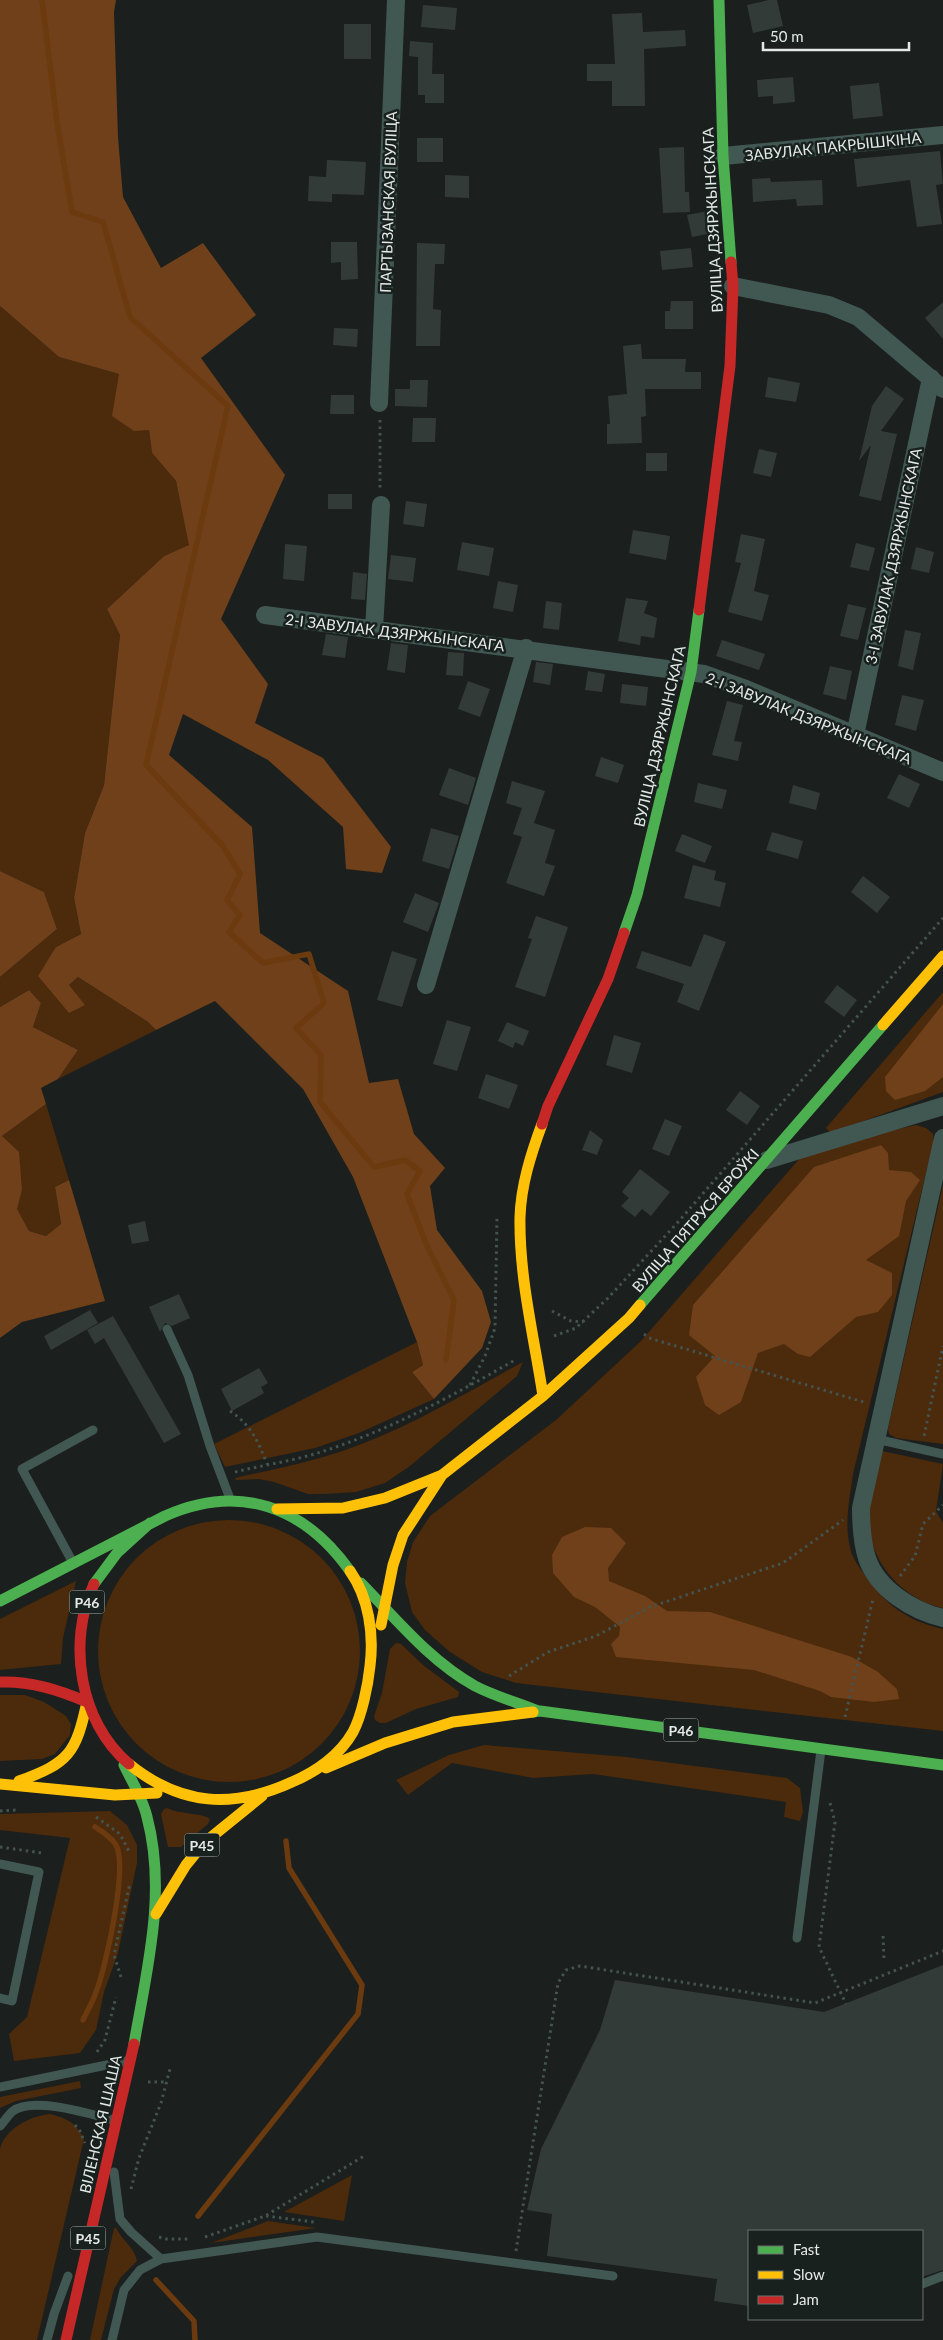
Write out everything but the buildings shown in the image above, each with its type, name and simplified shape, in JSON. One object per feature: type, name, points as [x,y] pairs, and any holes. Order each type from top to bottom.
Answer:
[{"type":"main road","name":"ВУЛІЦА ДЗЯРЖЫНСКАГА","points":[[543,1396],[522,1262],[520,1216],[528,1164],[548,1106],[608,979],[638,895],[691,672],[730,366],[733,286],[723,156],[719,0]]},
{"type":"main road","name":"ВУЛІЦА ПЯТРУСЯ БРОЎКІ","points":[[277,1509],[343,1508],[386,1498],[442,1475],[543,1396],[629,1318],[943,956]]},
{"type":"main road","name":"ВУЛІЦА ПЯТРУСЯ БРОЎКІ","points":[[374,1652],[386,1608],[393,1565],[403,1535],[442,1475]]},
{"type":"main road","name":"Р46","points":[[0,1601],[184,1507],[216,1500],[248,1502],[277,1509],[313,1530],[339,1554],[355,1578],[368,1610],[374,1652],[367,1690],[351,1734],[315,1772]]},
{"type":"main road","name":"Р46","points":[[150,1523],[122,1546],[99,1575],[86,1605],[80,1637],[80,1669],[88,1702],[101,1733],[120,1757],[150,1781],[181,1793],[212,1800],[236,1800],[267,1793],[385,1743],[453,1722],[540,1711]]},
{"type":"main road","name":"Р46","points":[[355,1578],[436,1657],[475,1686],[540,1711],[943,1765]]},
{"type":"main road","points":[[0,1682],[20,1681],[58,1689],[88,1702],[80,1736],[71,1752],[57,1767],[5,1784]]},
{"type":"main road","name":"Р45","points":[[120,1757],[148,1815],[154,1848],[156,1914]]},
{"type":"main road","points":[[5,1784],[115,1794],[181,1793]]},
{"type":"main road","name":"Р45","points":[[156,1914],[186,1865],[204,1843],[267,1793]]},
{"type":"main road","name":"ВІЛЕНСКАЯ ШАША","points":[[66,2340],[111,2137],[131,2060],[156,1914]]},
{"type":"street","name":"ПАРТЫЗАНСКАЯ ВУЛІЦА","points":[[380,403],[396,0]]},
{"type":"street","name":"ЗАВУЛАК ПАКРЫШКІНА","points":[[723,156],[943,135]]},
{"type":"street","points":[[733,286],[829,305],[858,317],[937,383]]},
{"type":"street","name":"3-І ЗАВУЛАК ДЗЯРЖЫНСКАГА","points":[[855,734],[937,383]]},
{"type":"street","points":[[374,630],[381,505]]},
{"type":"street","name":"2-І ЗАВУЛАК ДЗЯРЖЫНСКАГА","points":[[265,615],[526,648],[704,674],[746,689],[943,772]]},
{"type":"street","name":"2-І ЗАВУЛАК ДЗЯРЖЫНСКАГА","points":[[426,985],[526,648]]},
{"type":"street","points":[[766,1160],[943,1106]]},
{"type":"street","points":[[936,1617],[903,1602],[882,1581],[868,1560],[862,1533],[861,1508],[943,1138]]},
{"type":"lane","points":[[166,1329],[188,1375],[210,1446],[230,1501]]},
{"type":"lane","points":[[73,1563],[22,1469],[93,1430]]},
{"type":"lane","points":[[876,1439],[943,1454]]},
{"type":"lane","points":[[797,1938],[821,1749]]},
{"type":"lane","points":[[0,1864],[39,1872],[12,2001],[0,1998]]},
{"type":"lane","points":[[0,2087],[131,2060]]},
{"type":"lane","points":[[0,2126],[14,2110],[38,2105],[67,2108],[115,2121]]},
{"type":"lane","points":[[111,2137],[120,2219],[131,2232],[162,2258]]},
{"type":"lane","points":[[74,2262],[95,2206]]},
{"type":"lane","points":[[112,2340],[124,2290],[140,2270],[162,2258],[317,2237],[613,2276]]},
{"type":"lane","points":[[47,2340],[54,2314],[70,2271]]},
{"type":"lane","points":[[923,2284],[943,2276]]},
{"type":"path","points":[[380,403],[381,505]]},
{"type":"path","points":[[470,1386],[485,1356],[495,1328],[495,1224],[497,1214]]},
{"type":"path","points":[[608,1298],[649,1338],[883,1408]]},
{"type":"path","points":[[921,1449],[943,1346]]},
{"type":"path","points":[[230,1411],[244,1420],[261,1449],[266,1464]]},
{"type":"path","points":[[508,1676],[548,1652],[596,1636],[650,1607],[783,1563],[861,1508]]},
{"type":"path","points":[[845,1717],[848,1701]]},
{"type":"path","points":[[831,1796],[830,1804],[835,1822],[819,1947],[846,2004]]},
{"type":"path","points":[[0,1811],[26,1809]]},
{"type":"path","points":[[94,1814],[120,1834],[132,1858]]},
{"type":"path","points":[[0,1847],[42,1853]]},
{"type":"path","points":[[121,1978],[114,1955],[132,1874]]},
{"type":"path","points":[[883,1936],[884,1959]]},
{"type":"path","points":[[514,2263],[558,1983],[566,1970],[580,1966],[815,2002],[943,1951]]},
{"type":"path","points":[[91,2058],[105,2040],[117,1996]]},
{"type":"path","points":[[131,2194],[139,2158],[161,2104],[170,2069]]},
{"type":"path","points":[[71,2121],[80,2130],[85,2144]]},
{"type":"path","points":[[158,2236],[166,2239],[198,2240],[265,2216],[364,2156]]},
{"type":"shaded area","points":[[0,0],[116,0],[114,12],[118,137],[123,197],[161,268],[203,243],[256,315],[201,358],[285,475],[221,619],[268,684],[255,723],[323,758],[391,847],[382,873],[346,869],[343,827],[268,760],[183,714],[169,755],[252,827],[260,933],[348,991],[369,1083],[398,1079],[414,1134],[445,1168],[430,1186],[437,1230],[482,1291],[491,1322],[482,1348],[434,1399],[412,1372],[423,1365],[417,1342],[353,1177],[303,1089],[215,1001],[156,1030],[148,1022],[78,977],[69,985],[85,1005],[69,1013],[38,976],[56,947],[81,934],[74,898],[85,833],[104,785],[120,635],[107,609],[164,556],[189,545],[176,481],[152,453],[149,430],[134,431],[112,416],[119,374],[59,357],[0,306]]},
{"type":"shaded area","points":[[0,306],[59,357],[119,374],[149,430],[152,453],[176,481],[190,545],[164,556],[107,609],[120,635],[104,785],[85,833],[74,898],[81,934],[56,947],[69,985],[78,977],[148,1022],[156,1030],[58,1079],[78,1050],[33,1027],[41,1003],[29,990],[0,1007],[0,977],[57,929],[44,892],[0,871]]},
{"type":"shaded area","points":[[0,871],[44,892],[57,929],[0,977]]},
{"type":"shaded area","points":[[29,990],[41,1003],[33,1027],[78,1050],[58,1079],[41,1088],[46,1104],[2,1136],[19,1152],[22,1190],[17,1209],[29,1231],[46,1236],[61,1224],[55,1187],[69,1180],[105,1301],[22,1322],[0,1338],[0,1007]]},
{"type":"shaded area","points":[[943,992],[943,1092],[831,1133],[826,1128]]},
{"type":"shaded area","points":[[943,1004],[943,1077],[925,1091],[895,1100],[886,1091],[885,1077]]},
{"type":"shaded area","points":[[46,1104],[69,1180],[55,1187],[61,1225],[46,1236],[29,1231],[16,1209],[22,1190],[2,1136]]},
{"type":"shaded area","points":[[916,1125],[926,1128],[933,1134],[933,1144],[853,1474],[848,1510],[848,1538],[853,1556],[858,1565],[887,1601],[896,1609],[918,1621],[943,1629],[943,1731],[516,1683],[482,1672],[450,1652],[425,1630],[412,1612],[405,1583],[407,1562],[413,1542],[430,1516],[556,1420],[641,1341],[800,1158],[868,1136]]},
{"type":"shaded area","points":[[881,1145],[888,1153],[889,1170],[911,1172],[920,1180],[906,1201],[899,1236],[866,1260],[892,1273],[892,1295],[878,1312],[856,1317],[810,1357],[798,1354],[784,1344],[758,1353],[741,1402],[719,1415],[705,1405],[696,1377],[715,1356],[689,1335],[693,1305],[814,1167]]},
{"type":"shaded area","points":[[943,1185],[943,1444],[896,1438],[889,1434],[888,1429]]},
{"type":"shaded area","points":[[417,1342],[423,1365],[412,1372],[434,1399],[359,1433],[315,1448],[225,1467],[214,1444]]},
{"type":"shaded area","points":[[523,1362],[517,1376],[410,1466],[385,1483],[356,1492],[308,1494],[274,1482],[259,1479],[236,1480],[235,1478],[316,1459],[384,1435],[425,1416]]},
{"type":"shaded area","points":[[882,1451],[943,1464],[936,1511],[943,1523],[943,1608],[913,1596],[900,1586],[888,1574],[879,1560],[873,1545],[869,1529],[869,1512],[872,1489]]},
{"type":"shaded area","points":[[216,1520],[242,1520],[267,1525],[291,1535],[322,1558],[345,1589],[355,1613],[360,1638],[360,1664],[355,1689],[345,1713],[322,1744],[291,1767],[267,1777],[242,1782],[216,1782],[191,1777],[167,1767],[146,1753],[127,1734],[113,1713],[103,1689],[98,1664],[98,1638],[103,1613],[113,1589],[127,1568],[146,1549],[167,1535],[191,1525]]},
{"type":"shaded area","points":[[585,1527],[611,1528],[626,1543],[608,1568],[609,1581],[645,1596],[667,1611],[710,1612],[852,1657],[878,1672],[897,1689],[899,1699],[874,1702],[831,1697],[820,1691],[754,1670],[616,1657],[611,1644],[619,1636],[620,1627],[595,1607],[574,1597],[553,1573],[552,1555],[562,1537]]},
{"type":"shaded area","points":[[76,1581],[63,1638],[61,1664],[0,1670],[0,1619]]},
{"type":"shaded area","points":[[396,1643],[401,1644],[423,1665],[459,1692],[458,1697],[416,1709],[386,1723],[380,1723],[375,1720],[374,1716],[382,1693],[390,1649]]},
{"type":"shaded area","points":[[0,1695],[25,1695],[44,1702],[66,1716],[71,1724],[70,1735],[55,1754],[42,1759],[0,1761]]},
{"type":"shaded area","points":[[484,1745],[626,1757],[787,1778],[800,1788],[803,1812],[800,1821],[784,1817],[786,1802],[593,1774],[533,1778],[452,1763],[408,1795],[396,1780],[449,1755]]},
{"type":"shaded area","points":[[167,1808],[210,1819],[208,1824],[181,1847],[168,1847],[161,1814]]},
{"type":"shaded area","points":[[110,1811],[127,1825],[137,1845],[137,1863],[118,1953],[104,1992],[96,2030],[80,2053],[14,2061],[9,2034],[27,2017],[70,1838],[0,1830],[0,1814]]},
{"type":"shaded area","points":[[80,2081],[81,2088],[16,2101],[0,2108],[0,2097]]},
{"type":"shaded area","points":[[50,2114],[70,2122],[78,2129],[84,2139],[37,2340],[0,2340],[0,2149],[7,2135],[20,2124],[35,2117]]},
{"type":"shaded area","points":[[352,2175],[344,2221],[284,2212]]},
{"type":"shaded area","points":[[268,2221],[316,2228],[211,2243]]},
{"type":"shaded area","points":[[114,2228],[116,2228],[131,2248],[137,2261],[121,2277],[114,2289],[101,2340],[90,2340]]},
{"type":"waterway","points":[[42,0],[57,122],[72,212],[103,222],[130,317],[228,406],[146,765],[223,846],[240,874],[227,900],[240,915],[229,932],[263,963],[309,954],[324,1003],[296,1028],[321,1055],[320,1102],[374,1167],[405,1160],[420,1171],[407,1194],[427,1246],[454,1300],[446,1360]]},
{"type":"waterway","points":[[83,2020],[95,1996],[105,1962],[118,1895],[119,1857],[116,1845],[109,1837],[95,1827]]},
{"type":"waterway","points":[[198,2216],[358,2014],[362,1985],[289,1868],[286,1841]]},
{"type":"waterway","points":[[156,2280],[194,2321],[195,2340]]},
{"type":"traffic: fast","points":[[719,0],[723,156],[731,262]]},
{"type":"traffic: fast","points":[[624,933],[637,895],[691,672],[699,610]]},
{"type":"traffic: fast","points":[[640,1305],[883,1025]]},
{"type":"traffic: fast","points":[[0,1601],[165,1516],[192,1506],[219,1502],[244,1502],[268,1507],[291,1516],[312,1530],[332,1549],[350,1571]]},
{"type":"traffic: fast","points":[[94,1584],[117,1553],[150,1523]]},
{"type":"traffic: fast","points":[[361,1583],[414,1639],[459,1676],[482,1690],[536,1710]]},
{"type":"traffic: fast","points":[[533,1712],[540,1711],[943,1765]]},
{"type":"traffic: fast","points":[[124,1765],[145,1810],[153,1845],[155,1874],[153,1930],[134,2044]]},
{"type":"traffic: slow","points":[[883,1025],[943,956]]},
{"type":"traffic: slow","points":[[542,1124],[527,1170],[522,1193],[520,1239],[524,1284],[543,1396]]},
{"type":"traffic: slow","points":[[277,1509],[343,1508],[385,1498],[442,1475],[543,1396],[629,1318],[640,1305]]},
{"type":"traffic: slow","points":[[381,1625],[393,1565],[403,1535],[442,1475]]},
{"type":"traffic: slow","points":[[129,1764],[168,1788],[208,1799],[228,1799],[270,1791],[310,1773],[327,1762],[353,1732],[362,1709],[369,1674],[371,1654],[369,1617],[362,1593],[350,1571]]},
{"type":"traffic: slow","points":[[19,1781],[36,1775],[60,1762],[68,1754],[79,1733],[87,1702]]},
{"type":"traffic: slow","points":[[326,1768],[385,1743],[453,1722],[533,1712]]},
{"type":"traffic: slow","points":[[0,1784],[115,1795],[157,1793]]},
{"type":"traffic: slow","points":[[156,1914],[186,1865],[204,1843],[262,1796]]},
{"type":"traffic: jam","points":[[699,610],[730,366],[733,286],[731,262]]},
{"type":"traffic: jam","points":[[542,1124],[548,1106],[608,979],[624,933]]},
{"type":"traffic: jam","points":[[94,1584],[86,1606],[81,1630],[80,1655],[83,1680],[89,1704],[99,1726],[112,1747],[129,1764]]},
{"type":"traffic: jam","points":[[0,1682],[23,1683],[45,1687],[87,1702]]},
{"type":"traffic: jam","points":[[66,2340],[134,2044]]}]
